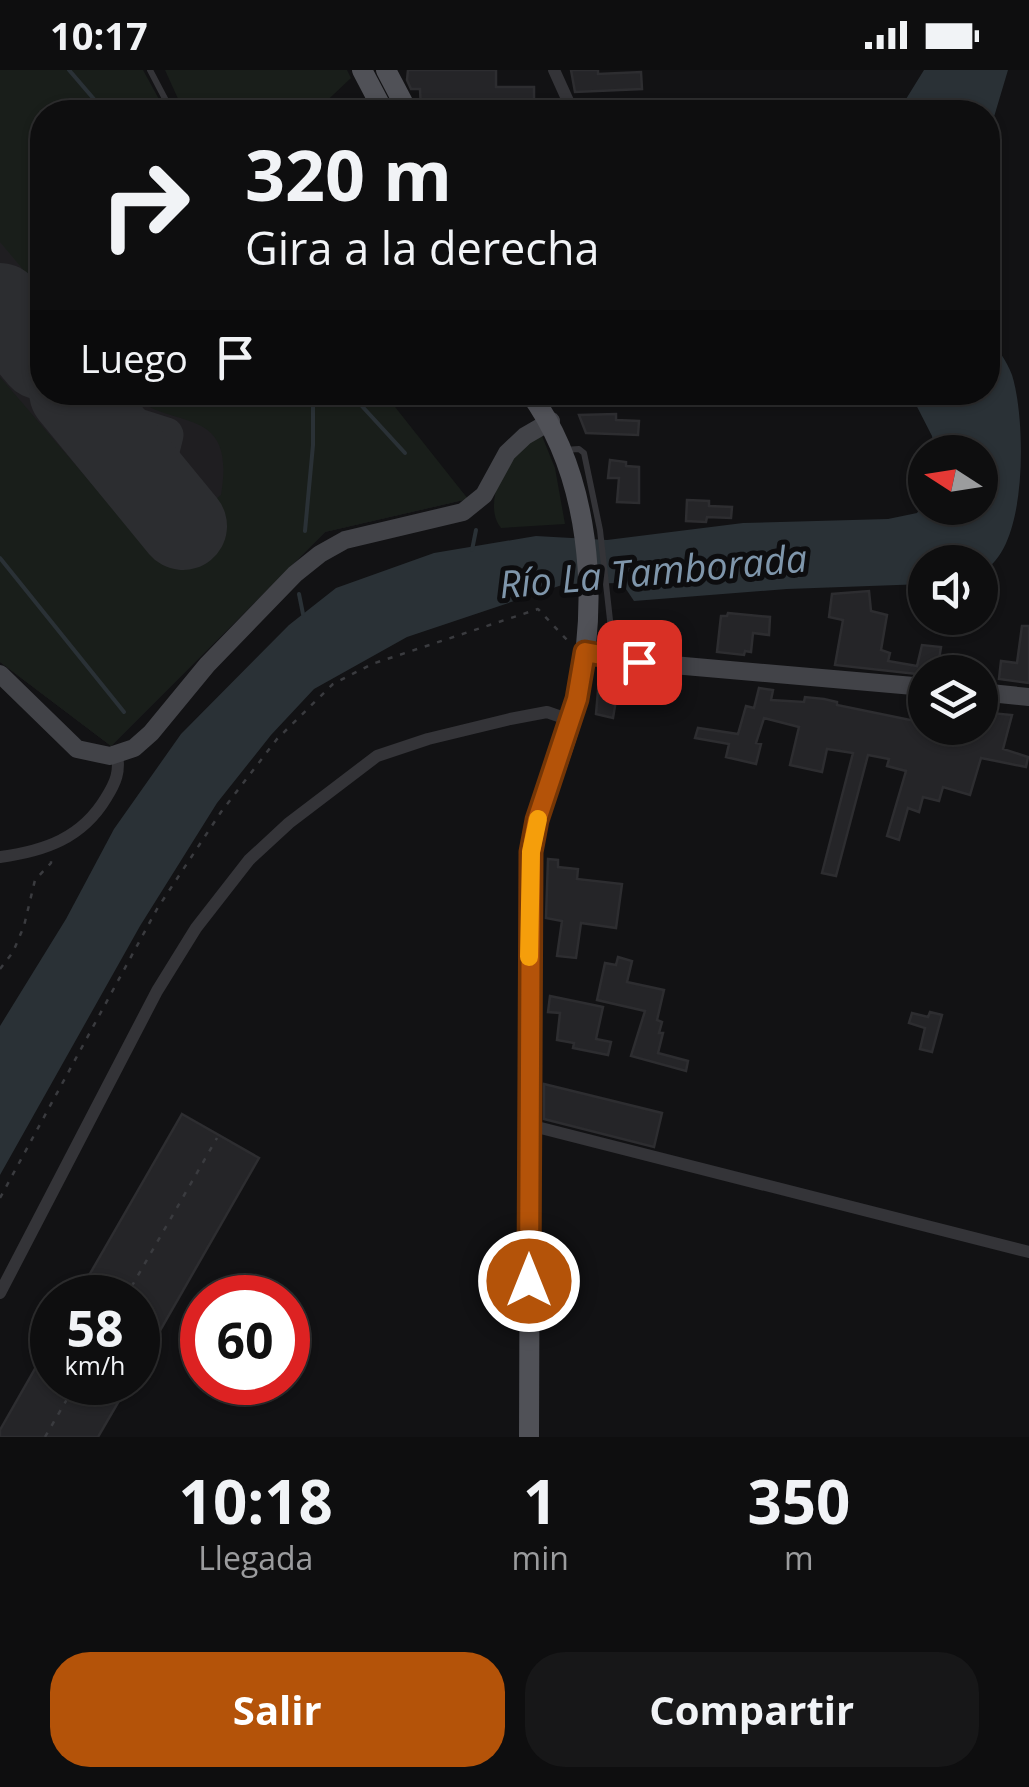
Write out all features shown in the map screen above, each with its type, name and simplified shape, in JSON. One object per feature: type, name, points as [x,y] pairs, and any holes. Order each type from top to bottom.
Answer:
[{"type":"main road","points":[[362,70],[378,100]]},
{"type":"main road","points":[[386,70],[402,100]]},
{"type":"main road","points":[[529,1437],[531,852],[537,820],[570,720],[596,590],[592,533],[563,450],[538,405]]},
{"type":"main road","points":[[548,405],[550,422]]},
{"type":"street","points":[[554,70],[568,100]]},
{"type":"street","points":[[0,674],[77,748],[91,754],[117,754],[134,748],[152,733],[207,665],[295,574],[320,554],[345,540],[464,512],[484,495],[507,454],[525,436],[550,422]]},
{"type":"street","points":[[585,652],[908,685]]},
{"type":"street","points":[[998,693],[1029,696]]},
{"type":"street","points":[[0,1293],[157,991],[196,928],[249,860],[289,823],[377,756],[428,739],[547,712],[570,720]]},
{"type":"street","points":[[0,856],[50,846],[82,829],[117,781],[117,754]]},
{"type":"street","points":[[529,1125],[1029,1252]]},
{"type":"lane","points":[[150,70],[166,100]]},
{"type":"lane","points":[[596,590],[614,657]]},
{"type":"path","points":[[0,969],[13,952],[24,926],[35,880],[52,862],[50,846]]},
{"type":"path","points":[[139,1275],[217,1138]]},
{"type":"path","points":[[46,1437],[64,1405]]},
{"type":"shaded area","points":[[0,70],[30,100],[30,405],[387,405],[468,499],[325,532],[111,746],[0,662]]},
{"type":"shaded area","points":[[0,70],[143,70],[159,100],[30,100],[30,278],[0,242]]},
{"type":"shaded area","points":[[165,70],[347,70],[351,78],[328,100],[179,100]]},
{"type":"shaded area","points":[[0,377],[151,553],[221,495],[223,465],[219,445],[210,432],[146,405],[394,405],[468,499],[325,532],[111,746],[0,662]]},
{"type":"shaded area","points":[[542,436],[555,468],[565,524],[501,528],[494,507],[504,470],[519,449]]},
{"type":"water","points":[[924,70],[1008,70],[999,100],[905,100]]},
{"type":"water","name":"Río La Tamborada","points":[[1000,353],[1017,395],[1021,452],[1015,513],[998,556],[998,545],[908,545],[908,585],[634,601],[622,583],[565,584],[407,637],[314,689],[217,803],[140,926],[0,1175],[0,1026],[66,919],[114,829],[181,734],[289,625],[336,588],[434,553],[536,536],[607,540],[743,523],[888,519],[908,515],[908,525],[998,525],[998,435],[931,435],[916,405],[1000,405]]},
{"type":"building","points":[[408,70],[496,70],[496,87],[534,87],[534,100],[421,100],[420,89],[411,89]]},
{"type":"building","points":[[571,70],[598,70],[598,74],[641,72],[642,89],[575,92]]},
{"type":"building","points":[[616,414],[616,420],[639,421],[638,435],[586,433],[579,415]]},
{"type":"building","points":[[610,460],[639,467],[639,503],[617,502],[619,478],[608,478]]},
{"type":"building","points":[[687,500],[732,507],[731,518],[686,521]]},
{"type":"building","points":[[869,591],[871,611],[887,615],[881,650],[890,653],[888,661],[908,664],[908,673],[835,665],[843,620],[829,617],[832,594]]},
{"type":"building","points":[[728,613],[770,617],[769,635],[753,633],[751,652],[745,651],[744,655],[717,652],[721,616]]},
{"type":"building","points":[[632,624],[664,627],[663,652],[629,647]]},
{"type":"building","points":[[1022,626],[1029,626],[1029,683],[999,679],[1001,661],[1017,663]]},
{"type":"building","points":[[922,645],[941,647],[940,655],[920,655]]},
{"type":"building","points":[[599,679],[638,680],[635,696],[617,694],[613,718],[596,714]]},
{"type":"building","points":[[759,688],[773,690],[771,700],[804,702],[805,697],[837,702],[908,720],[908,745],[998,745],[998,714],[1012,715],[1003,749],[1028,757],[1026,767],[981,758],[970,795],[943,787],[939,801],[923,797],[919,812],[908,808],[899,840],[887,836],[906,771],[887,766],[889,759],[868,755],[836,876],[822,873],[853,753],[827,749],[822,772],[790,765],[799,727],[764,718],[756,743],[761,744],[756,764],[726,757],[729,744],[695,738],[698,728],[738,734],[746,706],[754,708]]},
{"type":"building","points":[[548,859],[558,860],[558,867],[578,869],[577,879],[622,884],[616,928],[581,923],[576,958],[557,956],[562,921],[546,918]]},
{"type":"building","points":[[618,957],[632,961],[627,982],[664,990],[657,1020],[662,1022],[659,1033],[663,1033],[658,1053],[688,1061],[686,1071],[631,1056],[645,1011],[597,1000],[605,963],[616,965]]},
{"type":"building","points":[[550,996],[603,1007],[596,1039],[611,1042],[608,1055],[573,1048],[574,1043],[557,1040],[560,1013],[548,1012]]},
{"type":"building","points":[[930,1012],[942,1015],[932,1052],[920,1049],[925,1028],[909,1023],[912,1013],[928,1017]]},
{"type":"building","points":[[544,1084],[662,1113],[654,1147],[544,1119]]},
{"type":"building","points":[[182,1114],[259,1158],[192,1275],[180,1275],[180,1296],[160,1331],[160,1275],[89,1275]]},
{"type":"building","points":[[30,1378],[30,1405],[117,1405],[98,1437],[0,1437],[0,1430]]},
{"type":"waterway","points":[[69,70],[95,100]]},
{"type":"waterway","points":[[305,531],[313,405]]},
{"type":"waterway","points":[[361,405],[405,453]]},
{"type":"waterway","points":[[472,550],[476,530]]},
{"type":"waterway","points":[[0,558],[124,712]]},
{"type":"waterway","points":[[299,594],[303,614]]},
{"type":"taxiway","points":[[87,405],[97,413],[166,435],[161,455]]},
{"type":"runway","points":[[0,307],[30,342]]},
{"type":"runway","points":[[84,405],[183,526]]},
{"type":"slow traffic","points":[[529,957],[531,852],[538,819]]},
{"type":"route","points":[[529,1281],[531,852],[537,820],[577,699],[585,652],[639,662]]}]
